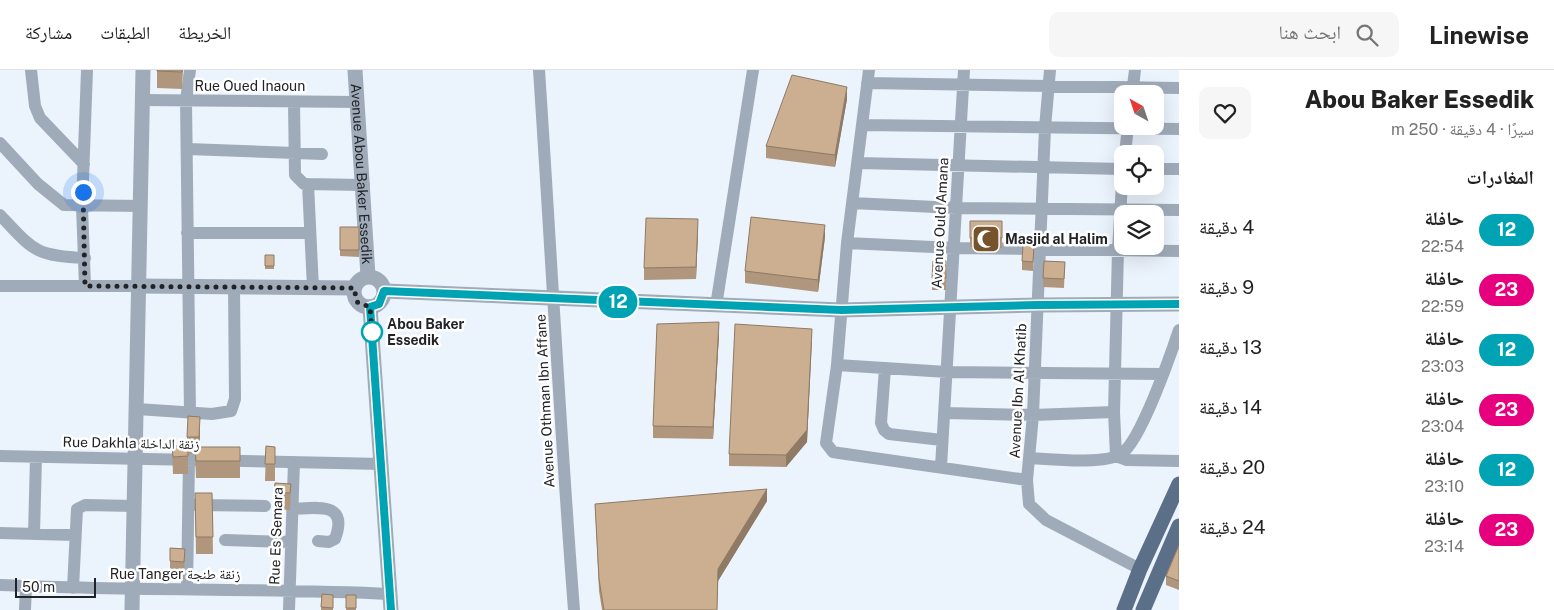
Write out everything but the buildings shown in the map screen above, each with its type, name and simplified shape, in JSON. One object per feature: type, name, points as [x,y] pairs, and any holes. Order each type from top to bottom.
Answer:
[{"type":"main road","points":[[1124,610],[1140,569],[1179,484]]},
{"type":"main road","points":[[1143,610],[1179,526]]},
{"type":"street","points":[[31,70],[35,106],[40,118],[84,164]]},
{"type":"street","points":[[85,286],[82,206],[87,70]]},
{"type":"street","points":[[132,610],[134,589],[142,70]]},
{"type":"street","points":[[190,70],[186,101],[190,413]]},
{"type":"street","name":"Avenue Abou Baker Essedik","points":[[355,70],[364,185],[368,276]]},
{"type":"street","name":"Avenue Othman Ibn Affane","points":[[539,70],[555,298],[562,466],[574,610]]},
{"type":"street","points":[[716,306],[753,70]]},
{"type":"street","points":[[869,70],[847,243],[837,364],[826,438],[833,452],[1027,480]]},
{"type":"street","name":"Avenue Ould Amana","points":[[941,467],[964,70]]},
{"type":"street","name":"Avenue Ibn Al Khatib","points":[[1050,70],[1045,128],[1042,249],[1033,415],[1027,480],[1029,504],[1046,520],[1140,569]]},
{"type":"street","points":[[1134,85],[1135,70]]},
{"type":"street","points":[[867,84],[1114,90]]},
{"type":"street","points":[[1164,89],[1179,88]]},
{"type":"street","name":"Rue Oued Inaoun","points":[[142,100],[357,102]]},
{"type":"street","points":[[294,102],[294,152],[296,176],[299,181],[308,184],[364,185]]},
{"type":"street","points":[[862,125],[1114,127]]},
{"type":"street","points":[[1164,128],[1179,129]]},
{"type":"street","points":[[0,143],[53,198],[64,205],[140,206]]},
{"type":"street","points":[[188,149],[322,154]]},
{"type":"street","points":[[858,163],[1044,169],[1114,169]]},
{"type":"street","points":[[1164,169],[1179,169]]},
{"type":"street","points":[[308,184],[313,288]]},
{"type":"street","points":[[852,203],[956,208],[1114,210]]},
{"type":"street","points":[[1164,210],[1179,210]]},
{"type":"street","points":[[0,215],[35,251],[65,257],[85,258]]},
{"type":"street","points":[[0,230],[13,229]]},
{"type":"street","points":[[187,232],[310,233]]},
{"type":"street","points":[[847,243],[954,248],[1114,250]]},
{"type":"street","points":[[1164,251],[1179,251]]},
{"type":"street","points":[[1116,456],[1114,412],[1118,255]]},
{"type":"street","points":[[368,276],[381,282],[384,291],[379,304],[370,307],[357,302],[354,288],[359,280],[368,276]]},
{"type":"street","points":[[0,286],[354,288]]},
{"type":"street","points":[[137,409],[190,413],[226,413],[231,411],[234,406],[234,287]]},
{"type":"street","points":[[384,291],[841,310],[1116,303],[1179,304]]},
{"type":"street","points":[[370,307],[391,610]]},
{"type":"street","points":[[1029,458],[1080,460],[1116,456],[1125,451],[1140,426],[1163,374],[1179,330]]},
{"type":"street","points":[[837,364],[947,372],[1034,371],[1163,374]]},
{"type":"street","points":[[886,368],[881,423],[884,430],[890,434],[942,440]]},
{"type":"street","points":[[945,413],[1033,415],[1114,412]]},
{"type":"street","name":"Rue Dakhla زنقة الداخلة","points":[[0,456],[382,464]]},
{"type":"street","points":[[1116,456],[1127,460],[1179,461]]},
{"type":"street","points":[[34,534],[36,457]]},
{"type":"street","points":[[187,589],[189,459]]},
{"type":"street","name":"Rue Es Semara","points":[[289,610],[294,462]]},
{"type":"street","points":[[188,504],[265,506]]},
{"type":"street","points":[[73,588],[76,512],[81,506],[135,506]]},
{"type":"street","points":[[292,509],[328,507],[334,512],[338,521],[335,539],[329,542],[318,541]]},
{"type":"street","points":[[0,533],[75,535]]},
{"type":"street","points":[[225,540],[291,542]]},
{"type":"street","name":"Rue Tanger زنقة طنجة","points":[[0,585],[73,588],[289,590],[391,594]]},
{"type":"street","points":[[25,610],[26,586]]},
{"type":"bus line","name":"12","points":[[391,610],[370,307],[379,304],[384,296],[384,291],[841,310],[1116,303],[1179,304]]},
{"type":"place","name":"Masjid al Halim","points":[[986,239]]},
{"type":"place","name":"Abou Baker Essedik","points":[[372,332]]},
{"type":"route","points":[[83,192],[85,286],[354,288],[354,298],[357,302],[365,307],[370,307],[372,332]]}]
